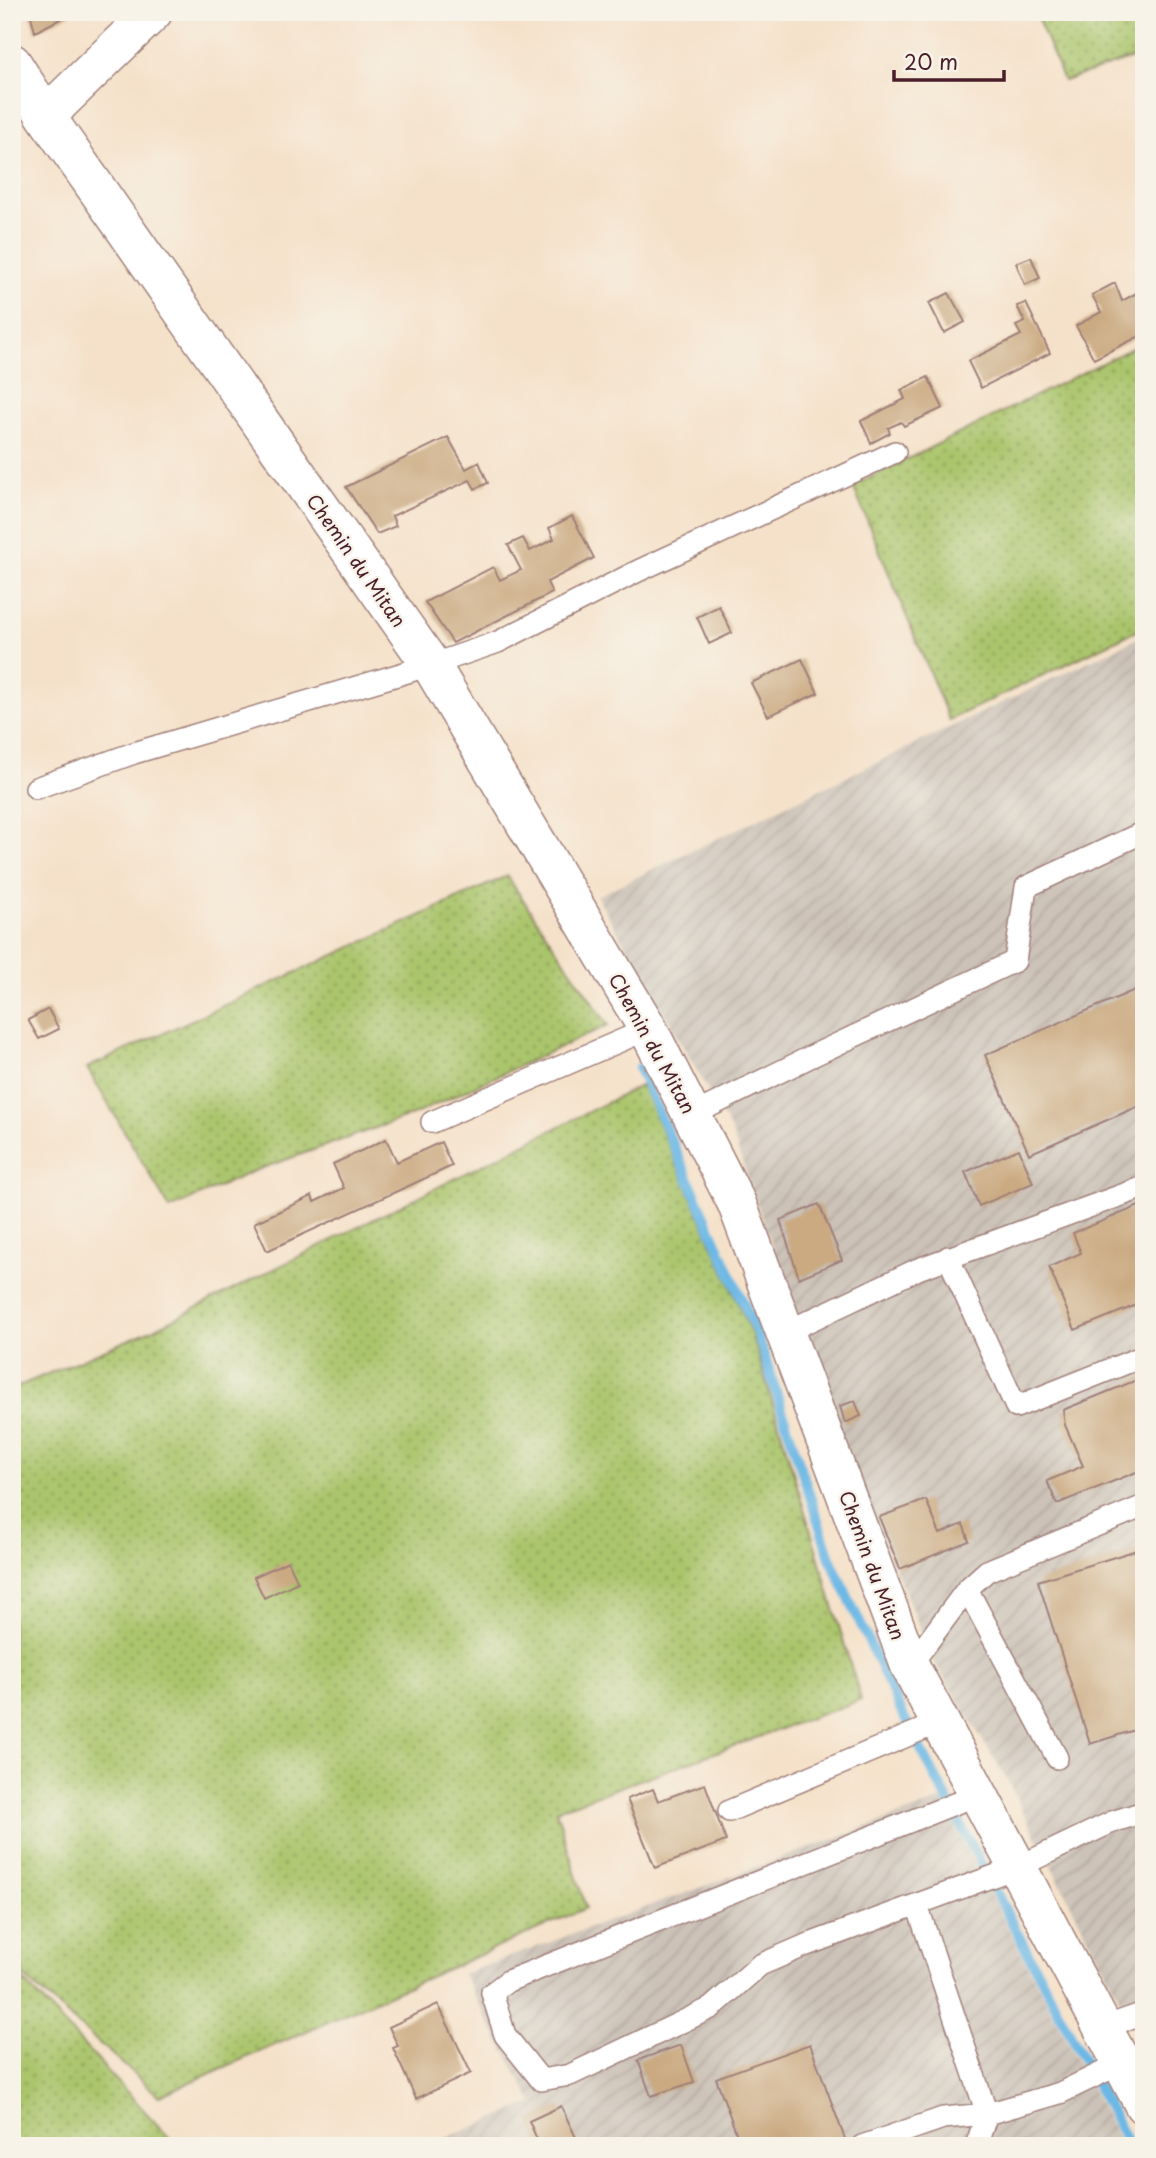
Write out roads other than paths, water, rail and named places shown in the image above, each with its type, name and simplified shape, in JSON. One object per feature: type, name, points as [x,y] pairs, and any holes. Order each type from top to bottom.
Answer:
[{"type":"street","points":[[47,118],[60,102],[153,12]]},
{"type":"street","name":"Chemin du Mitan","points":[[12,64],[47,118],[431,665],[648,1029],[737,1204],[910,1666],[1144,2105]]},
{"type":"lane","points":[[36,788],[134,753],[431,665],[498,642],[638,572],[895,452]]},
{"type":"lane","points":[[692,1115],[1015,961],[1026,887],[1144,832]]},
{"type":"lane","points":[[432,1122],[648,1029]]},
{"type":"lane","points":[[786,1332],[947,1257],[1144,1187]]},
{"type":"lane","points":[[947,1257],[1016,1407],[1144,1356]]},
{"type":"lane","points":[[910,1666],[967,1589],[987,1571],[1144,1506]]},
{"type":"lane","points":[[967,1589],[1057,1758]]},
{"type":"lane","points":[[729,1811],[940,1722]]},
{"type":"lane","points":[[979,1794],[508,1981],[492,1993],[505,2035],[541,2080],[570,2075],[711,2008],[760,1965],[1018,1867],[1111,1822],[1144,1812]]},
{"type":"lane","points":[[917,1905],[987,2114],[976,2146]]},
{"type":"lane","points":[[1104,2027],[1144,2013]]},
{"type":"lane","points":[[862,2146],[943,2118],[987,2114],[1060,2093],[1122,2063]]},
{"type":"waterway","points":[[639,1068],[757,1333],[830,1558],[902,1713],[1129,2146]]}]
